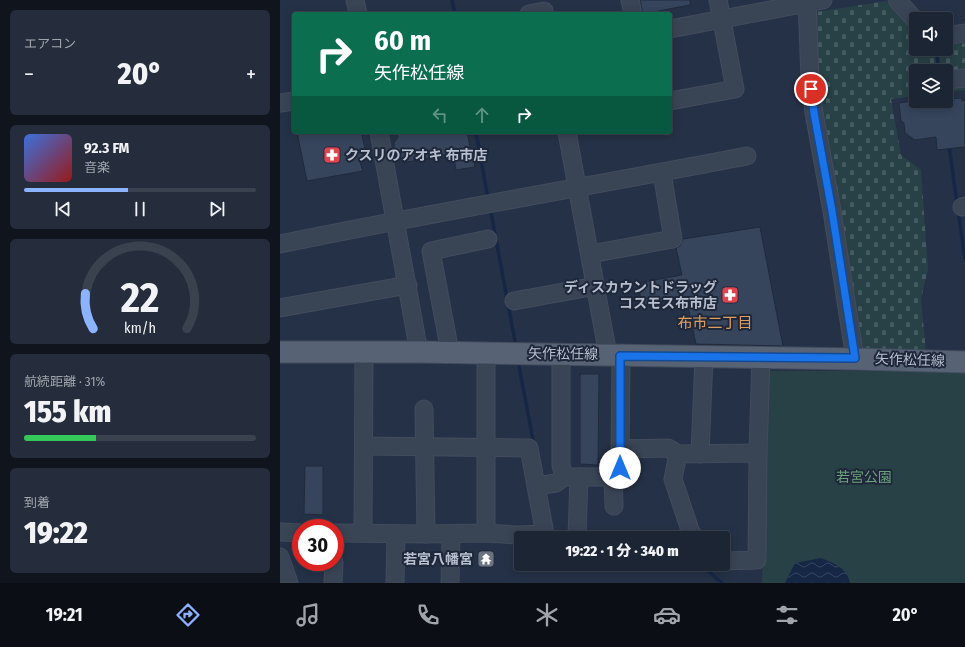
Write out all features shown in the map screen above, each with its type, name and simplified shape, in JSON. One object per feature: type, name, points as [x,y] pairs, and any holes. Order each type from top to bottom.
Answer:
[{"type":"main road","name":"矢作松任線","points":[[280,352],[450,352],[855,358],[965,362]]},
{"type":"street","points":[[355,0],[358,12]]},
{"type":"street","points":[[630,0],[633,12]]},
{"type":"street","points":[[672,101],[735,89],[718,0]]},
{"type":"street","points":[[897,0],[909,13]]},
{"type":"street","points":[[672,29],[813,1],[810,78],[814,113],[832,211],[855,358]]},
{"type":"street","points":[[953,35],[965,33]]},
{"type":"street","points":[[953,79],[965,78]]},
{"type":"street","points":[[280,103],[292,100]]},
{"type":"street","points":[[379,134],[420,352]]},
{"type":"street","points":[[568,134],[596,286],[614,355],[620,449],[620,468],[613,477],[614,506]]},
{"type":"street","points":[[280,244],[396,220],[578,189],[747,156]]},
{"type":"street","points":[[590,254],[673,239],[662,173]]},
{"type":"street","points":[[450,352],[431,252],[488,239]]},
{"type":"street","points":[[280,308],[408,285]]},
{"type":"street","points":[[514,301],[596,286]]},
{"type":"street","points":[[363,533],[364,352]]},
{"type":"street","points":[[486,353],[486,533]]},
{"type":"street","points":[[561,354],[561,465],[572,477],[576,531]]},
{"type":"street","points":[[700,454],[704,356]]},
{"type":"street","points":[[730,561],[757,560],[761,357]]},
{"type":"street","points":[[424,409],[426,534]]},
{"type":"street","points":[[344,533],[545,534],[539,485],[529,448],[364,446]]},
{"type":"street","points":[[620,449],[668,448],[678,454],[758,453]]},
{"type":"street","points":[[678,454],[673,479],[690,531]]},
{"type":"street","points":[[539,485],[556,483],[572,477],[613,477]]},
{"type":"street","points":[[280,532],[292,533]]},
{"type":"street","points":[[395,583],[396,534]]},
{"type":"street","points":[[450,583],[451,534]]},
{"type":"street","points":[[280,557],[289,583]]},
{"type":"street","points":[[333,583],[334,571]]},
{"type":"green space","points":[[886,1],[909,26],[909,56],[953,56],[953,45],[965,43],[965,90],[953,91],[953,64],[909,64],[909,97],[891,99],[901,155],[921,170],[928,269],[921,299],[926,352],[860,351],[815,65],[816,12]]},
{"type":"green space","name":"若宮公園","points":[[766,371],[965,371],[965,583],[762,583]]},
{"type":"water","points":[[821,558],[835,564],[843,570],[846,573],[850,583],[785,583],[795,563]]},
{"type":"building","points":[[640,0],[690,0],[690,5],[653,12],[643,12]]},
{"type":"building","points":[[962,98],[962,101],[965,100],[965,147],[937,150],[936,137],[915,140],[905,133],[904,123],[901,121],[899,103],[909,102],[909,108],[953,108],[953,99]]},
{"type":"building","name":"クスリのアオキ 布市店","points":[[297,134],[362,134],[365,148],[362,149],[364,161],[360,162],[363,171],[307,181]]},
{"type":"building","points":[[397,134],[467,134],[475,167],[456,170],[453,153],[403,163],[402,159],[395,153],[394,148],[394,143],[398,137]]},
{"type":"building","name":"ディスカウントドラッグ コスモス布市店","points":[[760,227],[783,346],[696,344],[686,297],[642,305],[638,283],[682,275],[676,248],[680,246],[683,239]]},
{"type":"building","points":[[580,374],[599,374],[598,465],[580,464]]},
{"type":"building","points":[[305,466],[323,466],[323,515],[304,514]]},
{"type":"waterway","points":[[452,0],[455,12]]},
{"type":"waterway","points":[[937,56],[938,64]]},
{"type":"waterway","points":[[476,134],[488,199]]},
{"type":"waterway","points":[[949,145],[957,204]]},
{"type":"waterway","points":[[490,207],[516,347]]},
{"type":"waterway","points":[[958,210],[965,259]]},
{"type":"waterway","points":[[518,361],[534,445]]},
{"type":"waterway","points":[[708,571],[722,583]]},
{"type":"place","name":"クスリのアオキ 布市店","points":[[332,155]]},
{"type":"place","name":"ディスカウントドラッグ コスモス布市店","points":[[730,295]]},
{"type":"place","name":"若宮八幡宮","points":[[486,559]]},
{"type":"district","name":"布市二丁目","points":[[715,323]]},
{"type":"route","points":[[620,468],[620,356],[855,358],[811,89]]}]
